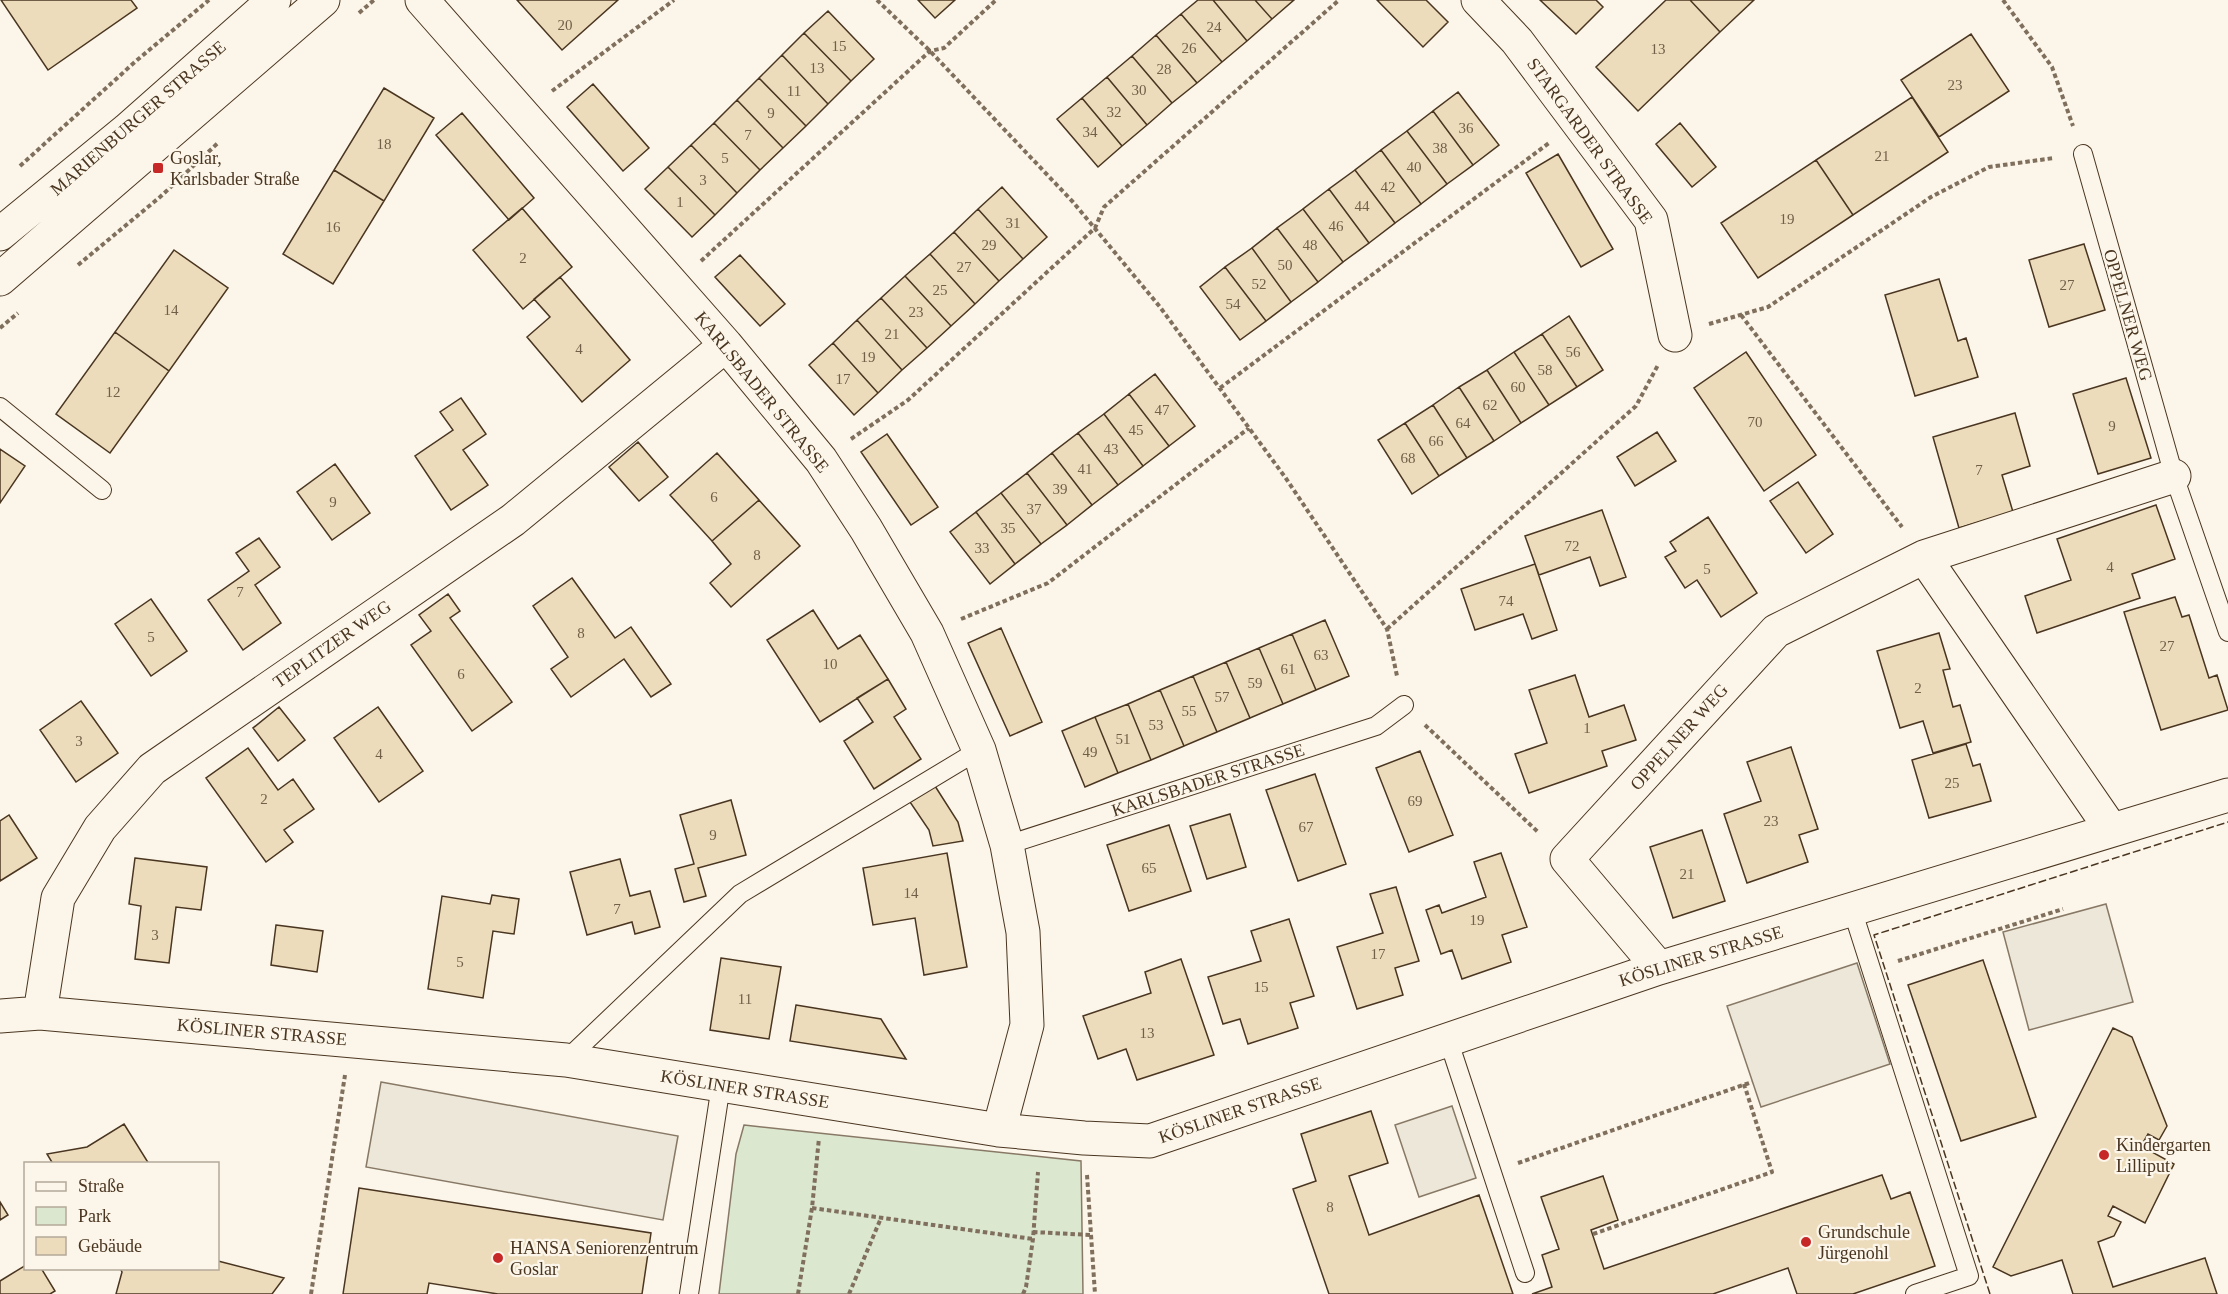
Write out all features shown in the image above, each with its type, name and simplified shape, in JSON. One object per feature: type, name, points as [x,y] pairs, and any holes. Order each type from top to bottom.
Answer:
[{"type":"street","name":"MARIENBURGER STRASSE","points":[[0,234],[127,130],[274,0]]},
{"type":"street","name":"MARIENBURGER STRASSE","points":[[0,279],[323,0]]},
{"type":"street","name":"KARLSBADER STRASSE","points":[[423,0],[726,345],[821,460],[866,529],[927,633],[979,750],[1006,844],[1023,932],[1027,1025],[999,1130]]},
{"type":"street","name":"STARGARDER STRASSE","points":[[1478,0],[1517,41],[1651,220],[1675,335]]},
{"type":"street","name":"TEPLITZER WEG","points":[[40,1013],[58,898],[100,828],[152,769],[513,520],[726,345]]},
{"type":"street","name":"OPPELNER WEG","points":[[1567,860],[1776,631],[1924,557],[2174,476]]},
{"type":"street","points":[[1924,557],[2110,829]]},
{"type":"street","name":"KÖSLINER STRASSE","points":[[0,1016],[40,1013],[566,1060],[999,1130],[1084,1138],[1150,1140],[1659,968],[2228,795]]},
{"type":"street","points":[[1567,860],[1659,968]]},
{"type":"lane","name":"OPPELNER WEG","points":[[2083,154],[2174,476],[2228,632]]},
{"type":"lane","points":[[0,407],[102,490]]},
{"type":"lane","name":"KARLSBADER STRASSE","points":[[1006,844],[1376,726],[1404,705]]},
{"type":"lane","points":[[566,1060],[740,894],[979,750]]},
{"type":"lane","points":[[1852,909],[1969,1276],[1915,1294]]},
{"type":"lane","points":[[1448,1039],[1525,1273]]},
{"type":"lane","points":[[689,1294],[721,1085]]},
{"type":"path","points":[[17,169],[136,61],[209,0]]},
{"type":"path","points":[[522,113],[674,0]]},
{"type":"path","points":[[877,0],[930,51],[1073,202],[1160,307],[1285,477],[1387,629],[1404,705],[1567,860]]},
{"type":"path","points":[[674,285],[930,51],[944,48],[996,0]]},
{"type":"path","points":[[821,460],[908,400],[1095,228],[1104,207],[1339,0]]},
{"type":"path","points":[[1387,629],[1636,406],[1675,335],[1768,307],[1931,197],[1989,167],[2083,154],[2052,67],[2003,0]]},
{"type":"path","points":[[1220,388],[1577,122]]},
{"type":"path","points":[[1741,315],[1924,557]]},
{"type":"path","points":[[927,633],[1048,583],[1249,428]]},
{"type":"path","points":[[1872,969],[2062,909]]},
{"type":"path","points":[[311,1294],[351,1040]]},
{"type":"path","points":[[1492,1172],[1752,1082]]},
{"type":"path","points":[[1593,1234],[1772,1172],[1744,1084]]},
{"type":"path","points":[[798,1294],[812,1208],[822,1101]]},
{"type":"path","points":[[1023,1294],[1033,1239],[1039,1169],[1039,1135]]},
{"type":"path","points":[[1084,1138],[1095,1294]]},
{"type":"path","points":[[812,1208],[1033,1239]]},
{"type":"path","points":[[849,1294],[881,1218]]},
{"type":"path","points":[[1033,1232],[1091,1235]]},
{"type":"green space","points":[[744,1125],[1081,1161],[1083,1294],[719,1294],[736,1154]]},
{"type":"shaded area","points":[[2106,904],[2133,1002],[2029,1030],[2003,932]]},
{"type":"shaded area","points":[[1857,963],[1890,1064],[1761,1107],[1727,1006]]},
{"type":"shaded area","points":[[381,1082],[678,1136],[663,1220],[366,1167]]},
{"type":"shaded area","points":[[1452,1106],[1476,1178],[1419,1197],[1395,1125]]},
{"type":"building","points":[[1,0],[131,0],[137,8],[48,70]]},
{"type":"building","points":[[517,0],[618,0],[562,50]]},
{"type":"building","points":[[918,0],[955,0],[935,18]]},
{"type":"building","points":[[1198,0],[1213,0],[1247,41],[1222,62],[1181,14]]},
{"type":"building","points":[[1213,0],[1255,0],[1272,19],[1247,41]]},
{"type":"building","points":[[1255,0],[1294,0],[1272,19]]},
{"type":"building","points":[[1377,0],[1426,0],[1448,22],[1423,47]]},
{"type":"building","points":[[1540,0],[1596,0],[1603,7],[1576,34]]},
{"type":"building","points":[[1666,0],[1690,0],[1720,32],[1638,111],[1596,67]]},
{"type":"building","points":[[1690,0],[1754,0],[1720,32]]},
{"type":"building","points":[[828,11],[874,59],[851,81],[804,33]]},
{"type":"building","points":[[1181,14],[1222,62],[1197,83],[1156,35]]},
{"type":"building","points":[[804,33],[851,81],[828,104],[782,55]]},
{"type":"building","points":[[1971,34],[2009,91],[1939,137],[1901,80]]},
{"type":"building","points":[[1156,35],[1197,83],[1172,103],[1132,56]]},
{"type":"building","points":[[782,55],[828,104],[806,126],[759,78]]},
{"type":"building","points":[[1132,56],[1172,103],[1147,125],[1107,77]]},
{"type":"building","points":[[1107,77],[1147,125],[1122,146],[1082,98]]},
{"type":"building","points":[[759,78],[806,126],[783,148],[737,100]]},
{"type":"building","points":[[593,84],[649,148],[623,171],[567,107]]},
{"type":"building","points":[[384,88],[434,118],[384,201],[334,170]]},
{"type":"building","points":[[1458,92],[1499,145],[1473,165],[1433,111]]},
{"type":"building","points":[[1912,97],[1948,152],[1853,215],[1816,160]]},
{"type":"building","points":[[1082,98],[1122,146],[1098,167],[1057,119]]},
{"type":"building","points":[[737,100],[783,148],[760,170],[714,123]]},
{"type":"building","points":[[1433,111],[1473,165],[1447,184],[1407,131]]},
{"type":"building","points":[[462,113],[534,198],[509,220],[436,135]]},
{"type":"building","points":[[714,123],[760,170],[737,193],[691,145]]},
{"type":"building","points":[[1680,123],[1716,167],[1692,187],[1656,144]]},
{"type":"building","points":[[1407,131],[1447,184],[1421,204],[1381,150]]},
{"type":"building","points":[[691,145],[737,193],[715,215],[668,167]]},
{"type":"building","points":[[1381,150],[1421,204],[1395,223],[1355,170]]},
{"type":"building","points":[[1558,154],[1613,249],[1581,267],[1526,173]]},
{"type":"building","points":[[1816,160],[1853,215],[1758,278],[1721,223]]},
{"type":"building","points":[[668,167],[715,215],[692,237],[645,189]]},
{"type":"building","points":[[334,170],[384,201],[333,284],[283,254]]},
{"type":"building","points":[[1355,170],[1395,223],[1369,243],[1329,189]]},
{"type":"building","points":[[1002,187],[1047,237],[1023,259],[978,209]]},
{"type":"building","points":[[1329,189],[1369,243],[1343,262],[1303,209]]},
{"type":"building","points":[[522,208],[572,267],[523,309],[473,250]]},
{"type":"building","points":[[978,209],[1023,259],[999,281],[954,232]]},
{"type":"building","points":[[1303,209],[1343,262],[1318,282],[1277,228]]},
{"type":"building","points":[[1277,228],[1318,282],[1291,302],[1252,248]]},
{"type":"building","points":[[954,232],[999,281],[975,304],[930,254]]},
{"type":"building","points":[[2084,244],[2105,310],[2049,327],[2029,260]]},
{"type":"building","points":[[1252,248],[1291,302],[1266,321],[1225,267]]},
{"type":"building","points":[[174,250],[228,288],[169,371],[115,332]]},
{"type":"building","points":[[930,254],[975,304],[951,326],[905,276]]},
{"type":"building","points":[[740,255],[785,304],[760,326],[715,277]]},
{"type":"building","points":[[1225,267],[1266,321],[1240,340],[1200,287]]},
{"type":"building","points":[[905,276],[951,326],[927,348],[881,298]]},
{"type":"building","points":[[560,277],[630,360],[582,402],[527,337],[550,317],[534,299]]},
{"type":"building","points":[[1939,279],[1958,341],[1966,338],[1978,377],[1915,396],[1885,295]]},
{"type":"building","points":[[881,298],[927,348],[902,370],[857,320]]},
{"type":"building","points":[[1569,316],[1603,370],[1577,387],[1542,334]]},
{"type":"building","points":[[857,320],[902,370],[878,393],[833,343]]},
{"type":"building","points":[[115,332],[169,371],[110,453],[56,414]]},
{"type":"building","points":[[1542,334],[1577,387],[1549,405],[1514,352]]},
{"type":"building","points":[[833,343],[878,393],[854,415],[809,365]]},
{"type":"building","points":[[1514,352],[1549,405],[1521,423],[1487,370]]},
{"type":"building","points":[[1746,352],[1816,455],[1764,491],[1694,388]]},
{"type":"building","points":[[1487,370],[1521,423],[1494,441],[1459,387]]},
{"type":"building","points":[[1155,374],[1195,426],[1169,446],[1129,394]]},
{"type":"building","points":[[2126,378],[2151,458],[2098,474],[2073,394]]},
{"type":"building","points":[[1459,387],[1494,441],[1467,458],[1433,405]]},
{"type":"building","points":[[1129,394],[1169,446],[1143,466],[1104,414]]},
{"type":"building","points":[[461,398],[486,434],[463,450],[488,485],[451,510],[415,456],[453,430],[440,412]]},
{"type":"building","points":[[1433,405],[1467,458],[1439,476],[1405,423]]},
{"type":"building","points":[[2015,413],[2030,466],[2002,475],[2013,512],[1959,528],[1933,437]]},
{"type":"building","points":[[1104,414],[1143,466],[1118,485],[1078,433]]},
{"type":"building","points":[[1405,423],[1439,476],[1412,494],[1378,440]]},
{"type":"building","points":[[1657,432],[1676,461],[1635,486],[1617,457]]},
{"type":"building","points":[[1078,433],[1118,485],[1092,505],[1052,453]]},
{"type":"building","points":[[887,434],[938,507],[911,525],[861,452]]},
{"type":"building","points":[[638,442],[668,477],[639,501],[609,467]]},
{"type":"building","points":[[0,449],[25,466],[0,503]]},
{"type":"building","points":[[717,453],[759,500],[712,541],[670,495]]},
{"type":"building","points":[[1052,453],[1092,505],[1067,525],[1027,473]]},
{"type":"building","points":[[335,464],[370,513],[332,540],[297,492]]},
{"type":"building","points":[[1027,473],[1067,525],[1041,544],[1001,493]]},
{"type":"building","points":[[1798,482],[1833,534],[1806,553],[1770,501]]},
{"type":"building","points":[[1001,493],[1041,544],[1015,564],[976,512]]},
{"type":"building","points":[[759,500],[800,546],[731,607],[710,583],[731,564],[712,541]]},
{"type":"building","points":[[2156,505],[2175,559],[2132,574],[2140,598],[2037,633],[2025,596],[2071,580],[2057,539]]},
{"type":"building","points":[[1602,510],[1626,577],[1600,586],[1590,557],[1539,575],[1525,536]]},
{"type":"building","points":[[976,512],[1015,564],[990,584],[950,532]]},
{"type":"building","points":[[1708,517],[1757,593],[1721,617],[1697,580],[1685,588],[1665,557],[1676,551],[1670,542]]},
{"type":"building","points":[[259,538],[280,567],[255,585],[281,623],[243,650],[208,600],[249,571],[236,553]]},
{"type":"building","points":[[1535,564],[1557,630],[1532,639],[1523,614],[1475,630],[1461,589]]},
{"type":"building","points":[[572,578],[615,638],[631,627],[671,684],[651,697],[624,659],[571,697],[551,669],[568,657],[533,606]]},
{"type":"building","points":[[448,594],[460,611],[450,618],[512,702],[472,731],[411,645],[431,631],[419,615]]},
{"type":"building","points":[[2175,597],[2182,617],[2189,615],[2209,678],[2217,675],[2228,710],[2161,730],[2124,612]]},
{"type":"building","points":[[151,599],[187,651],[151,676],[115,624]]},
{"type":"building","points":[[813,610],[838,649],[860,635],[888,679],[820,722],[767,640]]},
{"type":"building","points":[[1325,620],[1349,676],[1316,690],[1292,634]]},
{"type":"building","points":[[1001,628],[1042,722],[1010,736],[968,643]]},
{"type":"building","points":[[1939,633],[1950,669],[1943,670],[1953,707],[1960,705],[1971,742],[1933,753],[1923,721],[1900,728],[1877,651]]},
{"type":"building","points":[[1292,634],[1316,690],[1283,704],[1259,648]]},
{"type":"building","points":[[1259,648],[1283,704],[1250,718],[1226,662]]},
{"type":"building","points":[[1226,662],[1250,718],[1217,732],[1193,676]]},
{"type":"building","points":[[1575,675],[1589,717],[1624,705],[1636,740],[1602,751],[1607,766],[1529,793],[1515,754],[1547,743],[1529,690]]},
{"type":"building","points":[[1193,676],[1217,732],[1184,746],[1160,690]]},
{"type":"building","points":[[888,679],[906,709],[894,717],[921,759],[874,789],[844,741],[873,722],[857,698]]},
{"type":"building","points":[[1160,690],[1184,746],[1151,760],[1128,704]]},
{"type":"building","points":[[81,701],[118,753],[76,782],[40,730]]},
{"type":"building","points":[[1128,704],[1151,760],[1118,773],[1095,717]]},
{"type":"building","points":[[279,707],[305,740],[278,761],[253,728]]},
{"type":"building","points":[[378,707],[423,771],[379,802],[334,738]]},
{"type":"building","points":[[1095,717],[1118,773],[1085,787],[1062,731]]},
{"type":"building","points":[[1966,744],[1973,766],[1980,764],[1991,801],[1929,818],[1912,760]]},
{"type":"building","points":[[1791,747],[1818,829],[1799,835],[1808,862],[1747,883],[1724,814],[1761,801],[1747,762]]},
{"type":"building","points":[[248,748],[278,790],[293,779],[314,809],[284,830],[293,842],[266,862],[206,778]]},
{"type":"building","points":[[1420,751],[1453,835],[1409,852],[1376,768]]},
{"type":"building","points":[[1315,774],[1346,864],[1298,881],[1266,790]]},
{"type":"building","points":[[935,786],[958,822],[963,841],[933,846],[929,830],[910,802]]},
{"type":"building","points":[[731,800],[746,855],[698,868],[706,896],[684,902],[675,869],[694,864],[680,815]]},
{"type":"building","points":[[1230,814],[1246,867],[1207,879],[1190,826]]},
{"type":"building","points":[[9,815],[37,858],[0,881],[0,821]]},
{"type":"building","points":[[1169,825],[1191,891],[1129,911],[1107,845]]},
{"type":"building","points":[[1702,830],[1725,901],[1673,918],[1650,847]]},
{"type":"building","points":[[947,853],[967,967],[924,975],[915,918],[873,925],[863,868]]},
{"type":"building","points":[[1501,853],[1527,927],[1502,935],[1511,962],[1462,979],[1452,950],[1441,954],[1426,910],[1439,905],[1442,913],[1486,897],[1474,862]]},
{"type":"building","points":[[135,858],[207,867],[201,910],[176,907],[169,963],[135,959],[141,906],[129,904]]},
{"type":"building","points":[[620,859],[630,896],[650,891],[660,927],[635,934],[632,922],[587,935],[570,872]]},
{"type":"building","points":[[1396,887],[1419,961],[1395,968],[1403,995],[1357,1009],[1337,947],[1383,933],[1370,894]]},
{"type":"building","points":[[492,895],[519,899],[514,934],[493,931],[483,998],[428,989],[442,896],[490,904]]},
{"type":"building","points":[[1289,919],[1314,996],[1290,1003],[1298,1028],[1248,1044],[1240,1019],[1223,1024],[1208,977],[1261,961],[1251,931]]},
{"type":"building","points":[[276,925],[323,931],[317,972],[271,965]]},
{"type":"building","points":[[721,958],[781,967],[769,1039],[710,1030]]},
{"type":"building","points":[[1181,959],[1214,1055],[1137,1080],[1126,1049],[1098,1059],[1083,1016],[1151,993],[1145,972]]},
{"type":"building","points":[[1983,960],[2036,1117],[1961,1141],[1908,985]]},
{"type":"building","points":[[796,1005],[881,1019],[906,1059],[790,1041]]},
{"type":"building","name":"Kindergarten Lilliput","points":[[2113,1028],[2132,1037],[2167,1126],[2159,1140],[2148,1134],[2141,1146],[2174,1164],[2145,1223],[2113,1206],[2108,1216],[2121,1222],[2114,1236],[2098,1242],[2113,1287],[2205,1258],[2217,1294],[2073,1294],[2062,1260],[2011,1276],[1993,1267]]},
{"type":"building","points":[[1371,1111],[1388,1163],[1349,1176],[1369,1235],[1479,1195],[1513,1294],[1329,1294],[1293,1189],[1316,1181],[1301,1134]]},
{"type":"building","points":[[124,1124],[148,1162],[52,1162],[47,1154],[87,1147]]},
{"type":"building","name":"Grundschule Jürgenohl","points":[[1882,1175],[1891,1199],[1910,1192],[1935,1266],[1853,1294],[1797,1294],[1788,1268],[1713,1294],[1532,1294],[1552,1287],[1542,1255],[1559,1249],[1541,1197],[1603,1176],[1618,1220],[1591,1230],[1604,1269]]},
{"type":"building","name":"HANSA Seniorenzentrum Goslar","points":[[359,1188],[651,1233],[642,1294],[498,1294],[429,1283],[427,1294],[343,1294]]},
{"type":"building","points":[[0,1202],[8,1215],[0,1220]]},
{"type":"building","points":[[219,1261],[284,1278],[272,1294],[116,1294],[121,1270],[219,1270]]},
{"type":"building","points":[[24,1266],[24,1270],[42,1270],[55,1291],[50,1294],[0,1294],[0,1281]]},
{"type":"fence","points":[[1990,1294],[1874,935],[2228,822]]},
{"type":"place","name":"Goslar, Karlsbader Straße","points":[[158,168]]},
{"type":"place","name":"Kindergarten Lilliput","points":[[2104,1155]]},
{"type":"place","name":"Grundschule Jürgenohl","points":[[1806,1242]]},
{"type":"place","name":"HANSA Seniorenzentrum Goslar","points":[[498,1258]]}]
